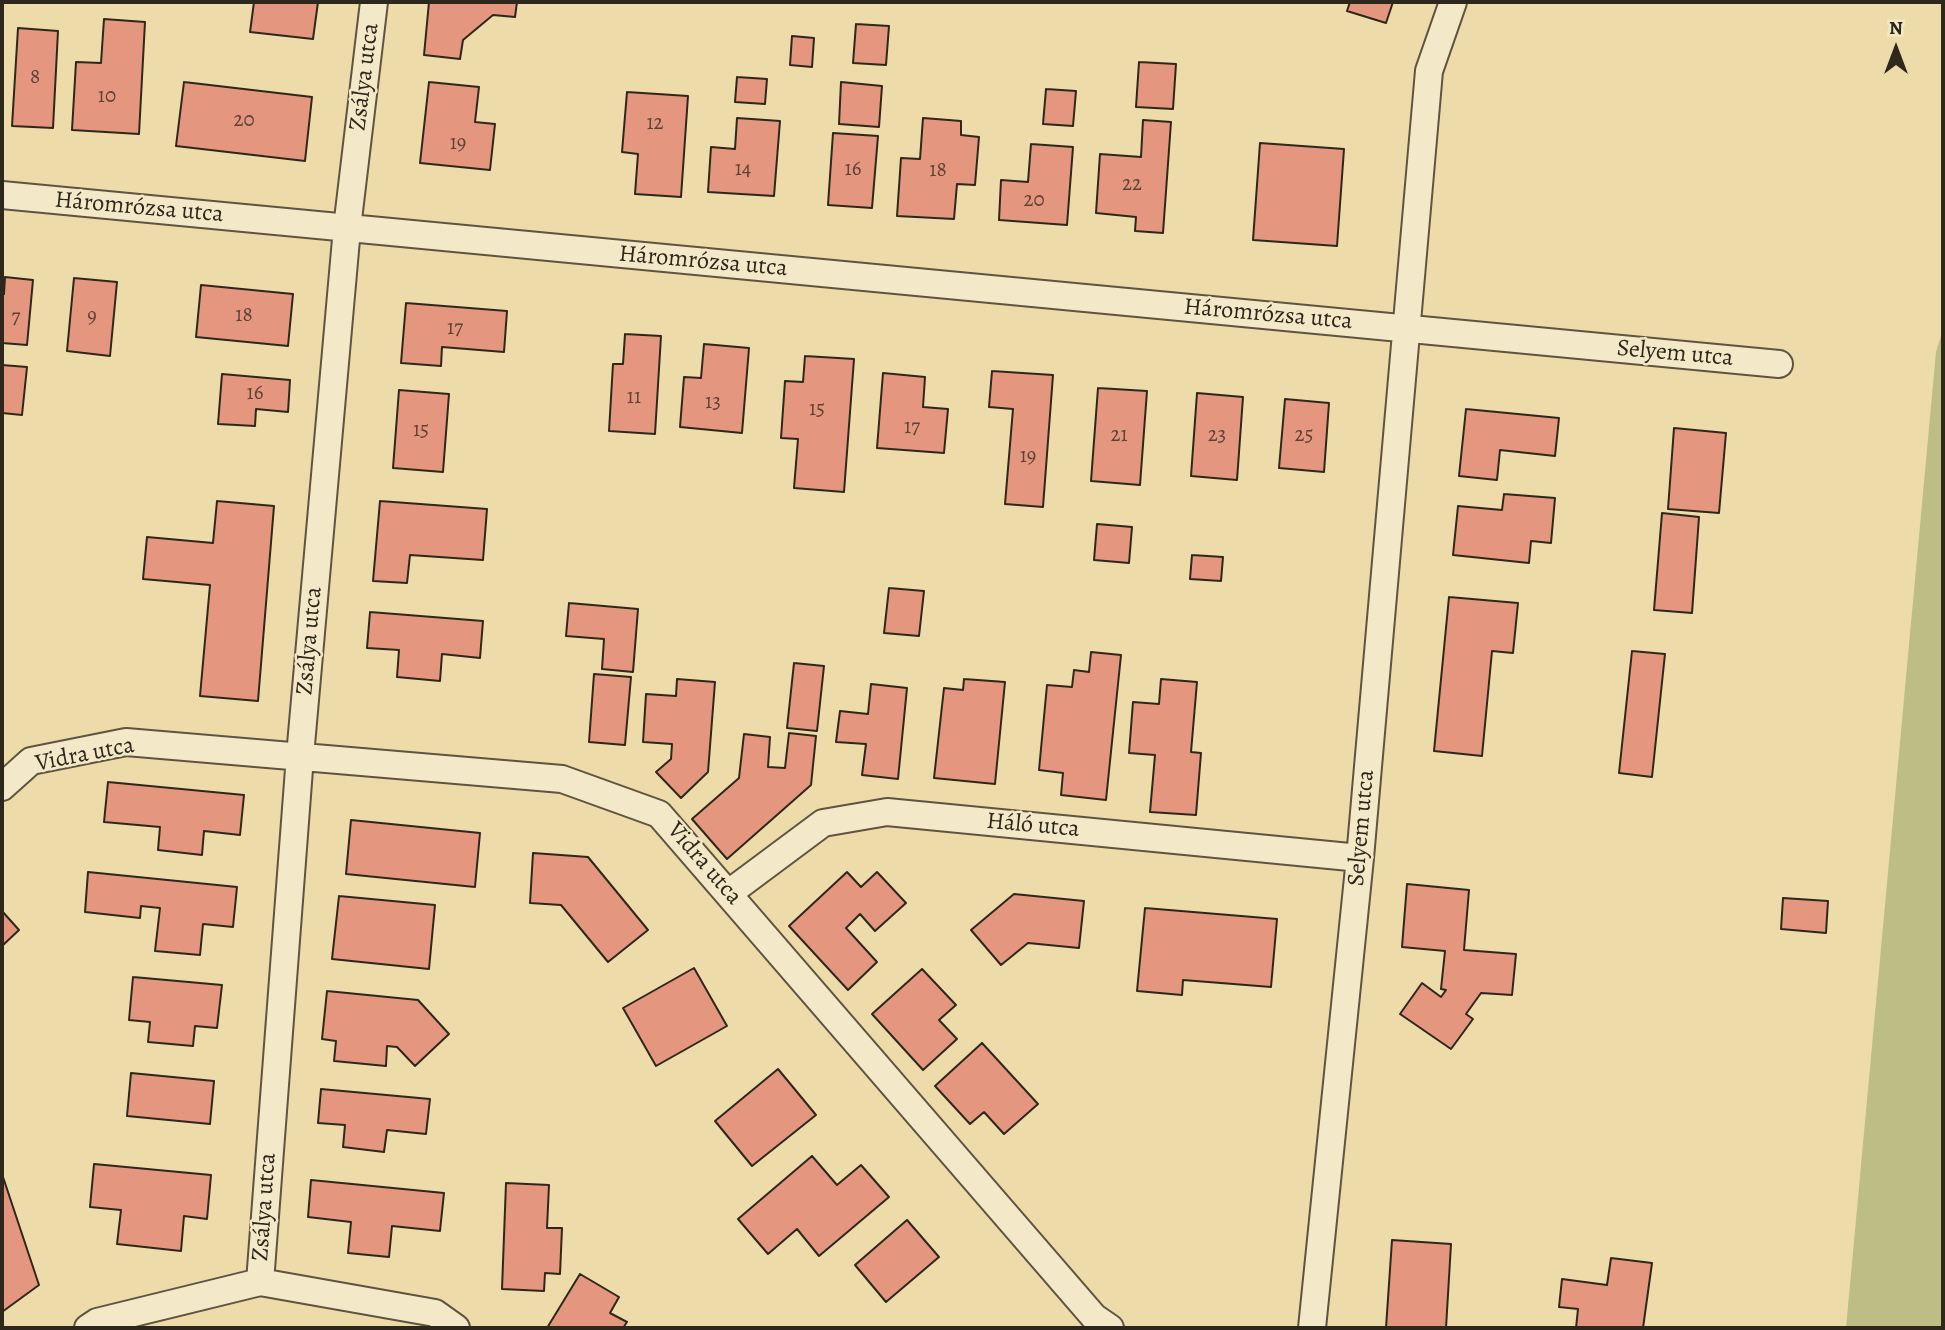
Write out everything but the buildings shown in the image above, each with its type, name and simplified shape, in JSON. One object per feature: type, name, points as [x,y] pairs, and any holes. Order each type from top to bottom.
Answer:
[{"type":"street","name":"Zsálya utca","points":[[260,1282],[300,755],[347,228],[374,2]]},
{"type":"street","name":"Selyem utca","points":[[1312,1328],[1360,858],[1429,71],[1453,2]]},
{"type":"street","name":"Háromrózsa utca","points":[[2,195],[1405,328]]},
{"type":"street","name":"Selyem utca","points":[[1405,328],[1779,364]]},
{"type":"street","name":"Vidra utca","points":[[2,787],[31,761],[126,742],[562,779],[659,814],[1094,1317],[1110,1328]]},
{"type":"street","name":"Háló utca","points":[[729,893],[822,823],[887,812],[1360,858]]},
{"type":"street","points":[[88,1328],[97,1322],[260,1282],[435,1313],[456,1328]]},
{"type":"green space","points":[[1943,329],[1943,1328],[1846,1328],[1936,352]]}]
